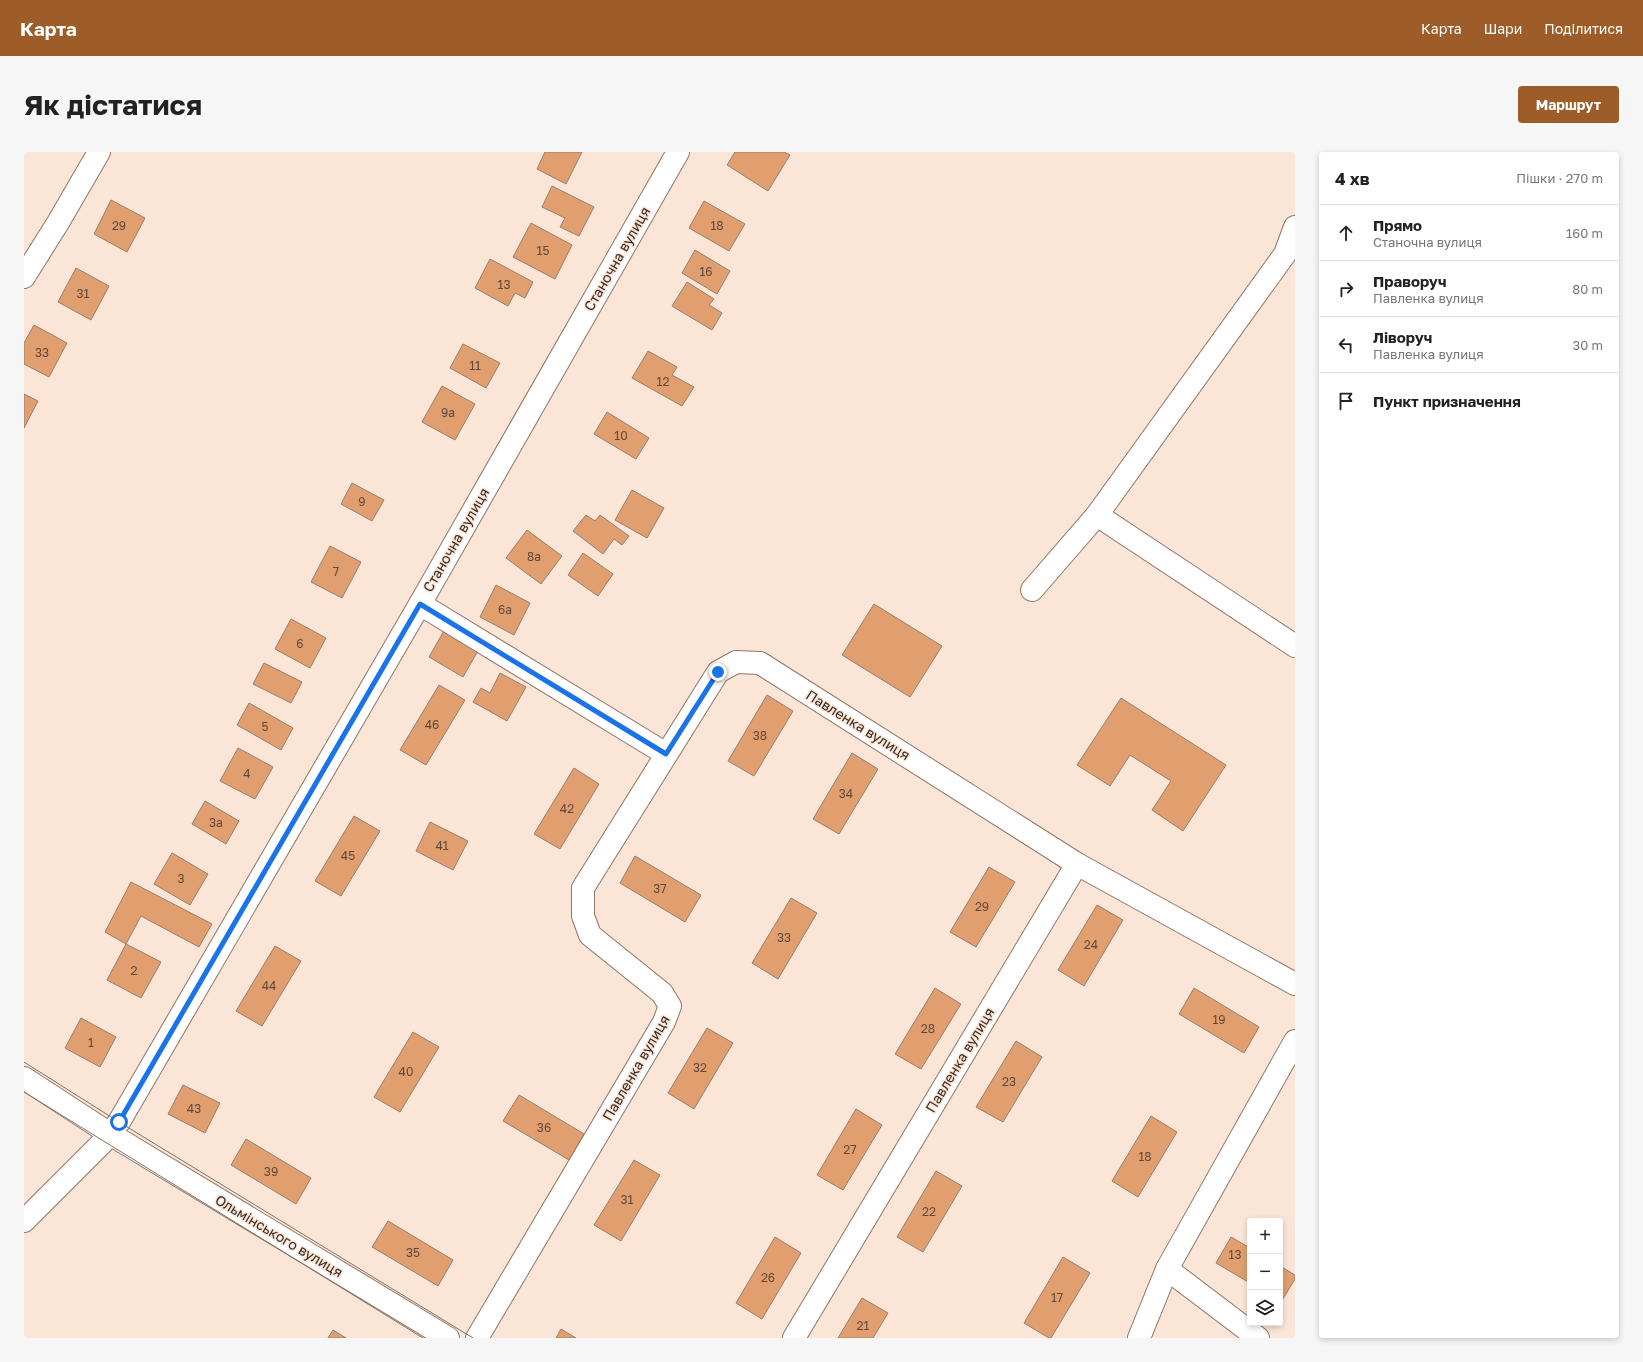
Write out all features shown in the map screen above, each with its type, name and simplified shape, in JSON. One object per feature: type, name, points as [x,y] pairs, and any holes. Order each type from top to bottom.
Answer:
[{"type":"street","points":[[24,277],[59,221],[99,152]]},
{"type":"street","name":"Станочна вулиця","points":[[110,1134],[119,1122],[420,604],[678,152]]},
{"type":"street","points":[[1032,590],[1097,515],[1285,254],[1295,227]]},
{"type":"street","points":[[1097,515],[1295,646]]},
{"type":"street","points":[[420,604],[666,754]]},
{"type":"street","name":"Павленка вулиця","points":[[477,1338],[664,1022],[670,1006],[662,994],[590,935],[583,916],[583,888],[718,672],[736,662],[760,663],[1077,864],[1295,984]]},
{"type":"street","name":"Павленка вулиця","points":[[794,1338],[1077,864]]},
{"type":"street","points":[[1139,1338],[1167,1269],[1295,1041]]},
{"type":"street","name":"Ольмінського вулиця","points":[[24,1078],[110,1134],[448,1338]]},
{"type":"street","points":[[24,1221],[110,1134]]},
{"type":"street","points":[[1167,1269],[1258,1338]]},
{"type":"building","points":[[545,152],[582,152],[566,184],[537,169]]},
{"type":"building","points":[[735,152],[784,152],[790,155],[768,191],[727,165]]},
{"type":"building","points":[[552,186],[594,207],[579,236],[560,227],[565,218],[542,207]]},
{"type":"building","points":[[111,200],[145,218],[127,252],[94,234]]},
{"type":"building","points":[[704,201],[745,224],[729,251],[689,228]]},
{"type":"building","points":[[531,223],[572,245],[555,279],[513,257]]},
{"type":"building","points":[[695,250],[730,271],[717,294],[682,273]]},
{"type":"building","points":[[490,259],[533,282],[525,298],[515,293],[508,306],[475,288]]},
{"type":"building","points":[[76,268],[109,286],[91,320],[58,302]]},
{"type":"building","points":[[687,282],[714,299],[709,305],[722,313],[712,330],[672,306]]},
{"type":"building","points":[[34,325],[67,343],[49,377],[24,364],[24,343]]},
{"type":"building","points":[[463,344],[500,363],[486,388],[450,368]]},
{"type":"building","points":[[648,351],[677,367],[672,375],[694,387],[682,406],[632,378]]},
{"type":"building","points":[[442,386],[475,404],[455,440],[422,422]]},
{"type":"building","points":[[24,394],[38,401],[24,428]]},
{"type":"building","points":[[607,412],[649,438],[636,459],[594,434]]},
{"type":"building","points":[[352,483],[384,500],[372,521],[341,504]]},
{"type":"building","points":[[632,490],[664,508],[647,538],[615,520]]},
{"type":"building","points":[[586,515],[595,521],[600,515],[629,536],[622,545],[614,539],[603,554],[573,531]]},
{"type":"building","points":[[527,530],[562,556],[541,584],[506,558]]},
{"type":"building","points":[[330,546],[361,562],[342,598],[311,582]]},
{"type":"building","points":[[583,553],[613,574],[598,596],[568,575]]},
{"type":"building","points":[[496,585],[530,603],[514,635],[480,617]]},
{"type":"building","points":[[874,604],[942,646],[910,697],[842,655]]},
{"type":"building","points":[[291,619],[326,638],[310,668],[275,649]]},
{"type":"building","points":[[445,629],[479,649],[463,677],[429,657]]},
{"type":"building","points":[[264,663],[302,682],[291,703],[253,684]]},
{"type":"building","points":[[500,673],[526,687],[507,721],[473,702],[481,688],[490,693]]},
{"type":"building","points":[[439,685],[465,700],[426,765],[400,750]]},
{"type":"building","points":[[767,695],[793,711],[754,776],[728,761]]},
{"type":"building","points":[[1121,698],[1226,765],[1183,831],[1152,810],[1171,781],[1130,755],[1110,786],[1077,765]]},
{"type":"building","points":[[249,703],[293,728],[281,750],[237,725]]},
{"type":"building","points":[[238,748],[273,767],[255,799],[220,781]]},
{"type":"building","points":[[852,753],[878,769],[839,834],[813,819]]},
{"type":"building","points":[[574,768],[599,784],[560,849],[534,834]]},
{"type":"building","points":[[205,801],[239,821],[226,844],[192,824]]},
{"type":"building","points":[[354,816],[380,831],[341,896],[315,881]]},
{"type":"building","points":[[430,822],[468,841],[453,870],[416,851]]},
{"type":"building","points":[[172,853],[208,874],[190,905],[154,884]]},
{"type":"building","points":[[635,856],[701,895],[685,922],[620,883]]},
{"type":"building","points":[[989,867],[1015,882],[976,947],[950,932]]},
{"type":"building","points":[[131,882],[212,924],[199,947],[141,916],[126,944],[105,932]]},
{"type":"building","points":[[791,898],[817,913],[778,979],[752,963]]},
{"type":"building","points":[[1097,905],[1123,920],[1084,986],[1058,970]]},
{"type":"building","points":[[126,944],[161,962],[141,998],[107,980]]},
{"type":"building","points":[[275,946],[301,961],[262,1026],[236,1011]]},
{"type":"building","points":[[935,988],[961,1004],[921,1069],[895,1054]]},
{"type":"building","points":[[1194,988],[1259,1027],[1244,1053],[1179,1014]]},
{"type":"building","points":[[81,1018],[116,1037],[100,1067],[65,1048]]},
{"type":"building","points":[[707,1028],[733,1043],[694,1109],[668,1093]]},
{"type":"building","points":[[413,1032],[439,1047],[400,1112],[374,1097]]},
{"type":"building","points":[[1016,1041],[1042,1057],[1003,1122],[976,1107]]},
{"type":"building","points":[[183,1085],[220,1103],[205,1133],[168,1114]]},
{"type":"building","points":[[519,1095],[584,1134],[569,1160],[503,1121]]},
{"type":"building","points":[[856,1109],[882,1125],[843,1190],[817,1175]]},
{"type":"building","points":[[1151,1116],[1177,1132],[1138,1197],[1112,1181]]},
{"type":"building","points":[[246,1139],[311,1178],[296,1204],[231,1165]]},
{"type":"building","points":[[634,1160],[660,1175],[621,1241],[594,1225]]},
{"type":"building","points":[[936,1171],[962,1186],[923,1252],[897,1237]]},
{"type":"building","points":[[388,1221],[453,1260],[438,1286],[372,1247]]},
{"type":"building","points":[[775,1237],[801,1253],[762,1319],[736,1303]]},
{"type":"building","points":[[1231,1237],[1247,1246],[1247,1281],[1216,1263]]},
{"type":"building","points":[[1063,1257],[1090,1273],[1051,1338],[1049,1338],[1024,1323]]},
{"type":"building","points":[[1283,1268],[1295,1275],[1295,1279],[1283,1299]]},
{"type":"building","points":[[862,1298],[888,1313],[873,1338],[838,1338]]},
{"type":"building","points":[[561,1329],[576,1338],[556,1338]]},
{"type":"building","points":[[333,1330],[346,1338],[328,1338]]},
{"type":"tram line","points":[[24,1062],[119,1122],[473,1338]]},
{"type":"tram line","points":[[24,1092],[423,1338]]},
{"type":"route","points":[[119,1122],[420,604],[666,754],[718,672]]}]
